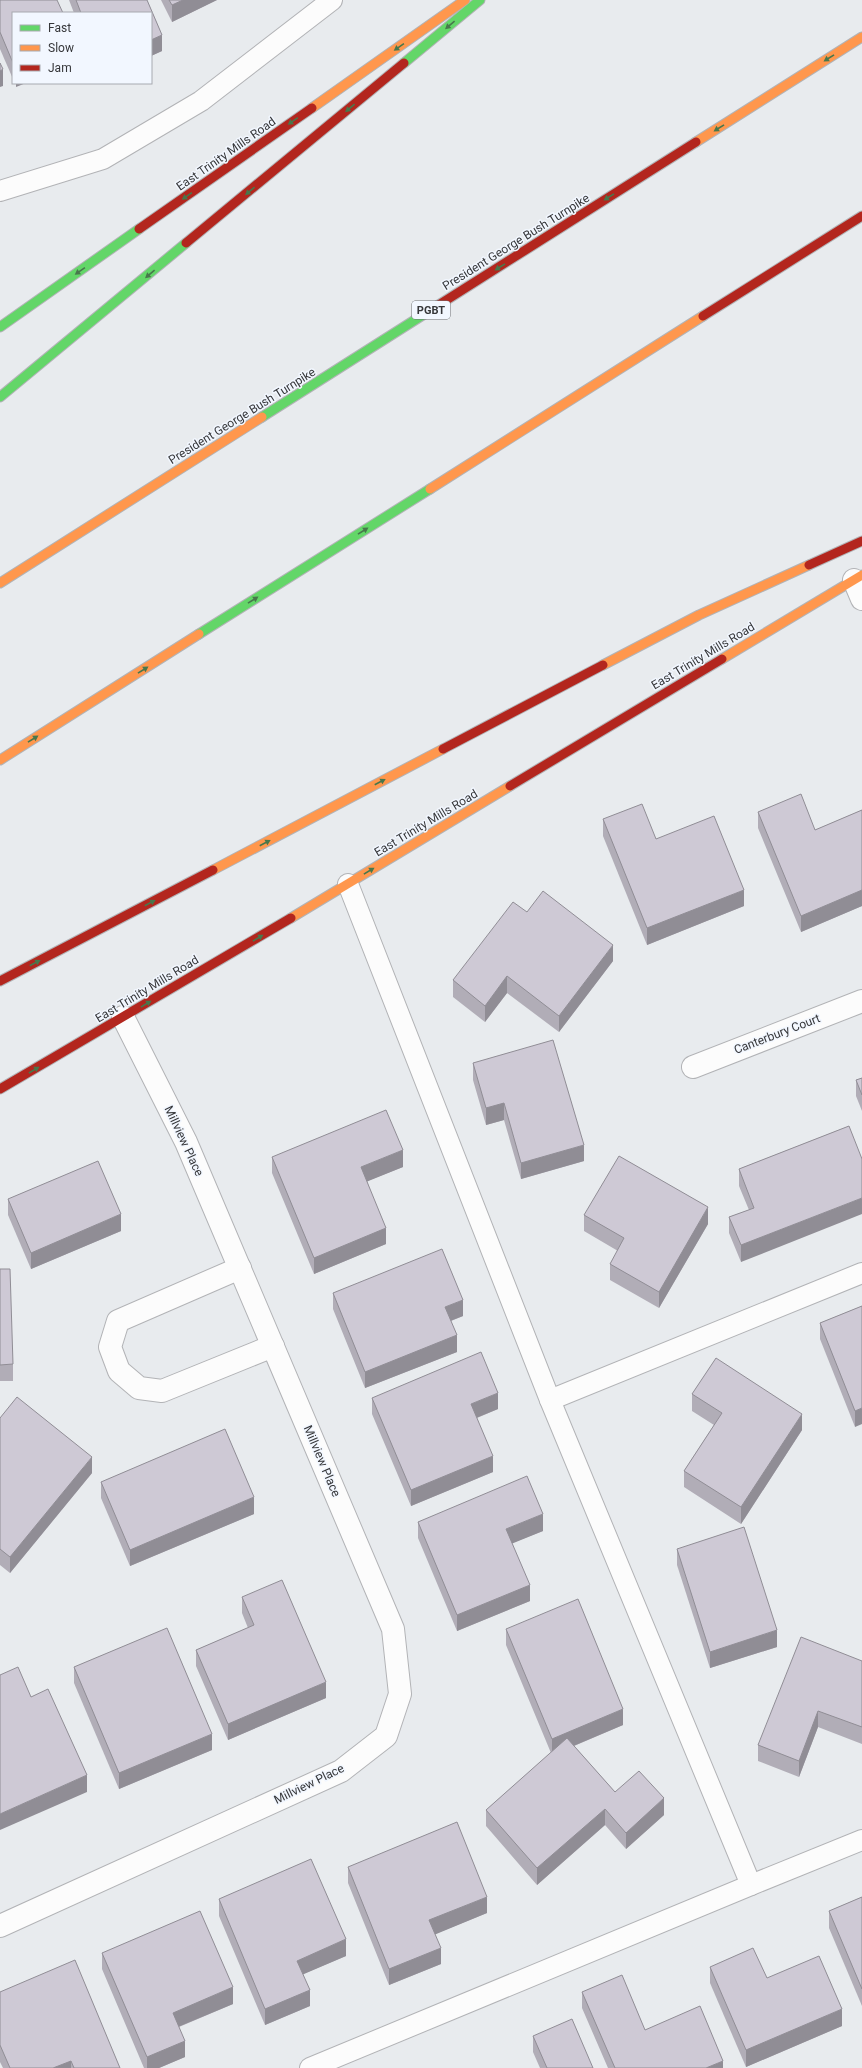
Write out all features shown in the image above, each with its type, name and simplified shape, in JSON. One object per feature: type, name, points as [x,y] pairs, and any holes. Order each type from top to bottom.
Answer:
[{"type":"main road","name":"East Trinity Mills Road","points":[[0,327],[465,0]]},
{"type":"main road","points":[[0,397],[480,0]]},
{"type":"main road","name":"President George Bush Turnpike","points":[[0,583],[862,37]]},
{"type":"main road","points":[[0,760],[862,216]]},
{"type":"main road","points":[[0,981],[699,615],[862,541]]},
{"type":"main road","name":"East Trinity Mills Road","points":[[0,1089],[859,584]]},
{"type":"street","name":"Canterbury Court","points":[[693,1067],[862,1001]]},
{"type":"street","name":"Millview Place","points":[[0,1926],[341,1771],[386,1736],[400,1694],[393,1629],[186,1142],[123,1017]]},
{"type":"street","points":[[240,1268],[118,1321],[110,1347],[119,1371],[139,1388],[162,1391],[273,1346]]},
{"type":"lane","points":[[0,191],[104,159],[201,101],[332,0]]},
{"type":"lane","points":[[348,884],[550,1400],[751,1885]]},
{"type":"lane","points":[[550,1400],[862,1273]]},
{"type":"lane","points":[[310,2068],[862,1840]]},
{"type":"building","points":[[0,0],[57,0],[63,12],[12,12],[12,61],[0,32]]},
{"type":"building","points":[[76,0],[147,0],[162,35],[152,40],[152,12],[81,12]]},
{"type":"building","points":[[169,0],[183,0],[172,5]]},
{"type":"building","points":[[0,63],[3,69],[0,71]]},
{"type":"building","points":[[801,794],[815,830],[862,810],[862,890],[801,916],[758,812]]},
{"type":"building","points":[[642,804],[656,839],[714,816],[744,890],[647,928],[603,819]]},
{"type":"building","points":[[543,891],[613,945],[559,1016],[507,976],[485,1006],[453,980],[513,902],[527,912]]},
{"type":"building","points":[[553,1040],[584,1145],[521,1163],[504,1103],[486,1108],[473,1063]]},
{"type":"building","points":[[862,1078],[862,1095],[856,1080]]},
{"type":"building","points":[[386,1110],[403,1150],[361,1167],[386,1228],[314,1258],[272,1157]]},
{"type":"building","points":[[849,1126],[862,1159],[862,1198],[741,1245],[729,1217],[754,1208],[739,1169]]},
{"type":"building","points":[[619,1156],[708,1207],[659,1292],[610,1264],[624,1238],[584,1215]]},
{"type":"building","points":[[98,1161],[121,1214],[31,1253],[8,1199]]},
{"type":"building","points":[[442,1249],[463,1300],[445,1307],[457,1335],[365,1372],[333,1293]]},
{"type":"building","points":[[0,1269],[10,1269],[13,1364],[0,1365]]},
{"type":"building","points":[[862,1306],[862,1408],[855,1411],[820,1323]]},
{"type":"building","points":[[481,1352],[498,1393],[471,1404],[493,1456],[411,1490],[372,1398]]},
{"type":"building","points":[[716,1358],[802,1414],[741,1507],[684,1471],[722,1413],[692,1394]]},
{"type":"building","points":[[17,1397],[92,1457],[10,1557],[0,1549],[0,1418]]},
{"type":"building","points":[[225,1429],[254,1497],[130,1550],[101,1482]]},
{"type":"building","points":[[527,1476],[543,1514],[506,1529],[530,1585],[457,1615],[418,1522]]},
{"type":"building","points":[[744,1527],[777,1630],[710,1652],[677,1549]]},
{"type":"building","points":[[282,1580],[326,1682],[228,1724],[196,1650],[254,1625],[242,1597]]},
{"type":"building","points":[[578,1599],[623,1709],[552,1739],[506,1629]]},
{"type":"building","points":[[167,1628],[212,1734],[119,1773],[74,1667]]},
{"type":"building","points":[[801,1637],[862,1661],[862,1727],[818,1711],[799,1761],[758,1745]]},
{"type":"building","points":[[18,1667],[31,1697],[48,1689],[87,1775],[0,1814],[0,1675]]},
{"type":"building","points":[[567,1738],[615,1792],[639,1771],[664,1798],[626,1833],[605,1809],[537,1868],[486,1810]]},
{"type":"building","points":[[457,1822],[487,1897],[429,1920],[441,1948],[389,1969],[348,1867]]},
{"type":"building","points":[[311,1859],[346,1939],[297,1961],[310,1990],[265,2009],[219,1899]]},
{"type":"building","points":[[862,1897],[862,1989],[829,1911]]},
{"type":"building","points":[[200,1911],[233,1987],[173,2013],[185,2041],[147,2057],[102,1953]]},
{"type":"building","points":[[753,1948],[767,1978],[819,1956],[842,2009],[746,2050],[710,1967]]},
{"type":"building","points":[[75,1960],[120,2068],[74,2068],[71,2061],[53,2068],[10,2068],[0,2045],[0,1992]]},
{"type":"building","points":[[622,1975],[645,2030],[700,2006],[723,2061],[706,2068],[615,2068],[582,1992]]},
{"type":"building","points":[[572,2019],[593,2068],[547,2068],[533,2036]]},
{"type":"traffic: fast","points":[[404,63],[480,0]]},
{"type":"traffic: fast","points":[[0,327],[139,229]]},
{"type":"traffic: fast","points":[[0,397],[186,243]]},
{"type":"traffic: fast","points":[[262,417],[437,306]]},
{"type":"traffic: fast","points":[[199,634],[430,489]]},
{"type":"traffic: slow","points":[[312,108],[465,0]]},
{"type":"traffic: slow","points":[[696,142],[862,37]]},
{"type":"traffic: slow","points":[[430,489],[703,316]]},
{"type":"traffic: slow","points":[[0,583],[262,417]]},
{"type":"traffic: slow","points":[[603,665],[699,615],[809,565]]},
{"type":"traffic: slow","points":[[722,659],[862,575]]},
{"type":"traffic: slow","points":[[0,760],[199,634]]},
{"type":"traffic: slow","points":[[213,870],[443,749]]},
{"type":"traffic: slow","points":[[291,918],[510,786]]},
{"type":"traffic: jam","points":[[186,243],[404,63]]},
{"type":"traffic: jam","points":[[139,229],[312,108]]},
{"type":"traffic: jam","points":[[437,306],[696,142]]},
{"type":"traffic: jam","points":[[703,316],[862,216]]},
{"type":"traffic: jam","points":[[809,565],[862,541]]},
{"type":"traffic: jam","points":[[510,786],[722,659]]},
{"type":"traffic: jam","points":[[443,749],[603,665]]},
{"type":"traffic: jam","points":[[0,981],[213,870]]},
{"type":"traffic: jam","points":[[0,1089],[291,918]]}]
